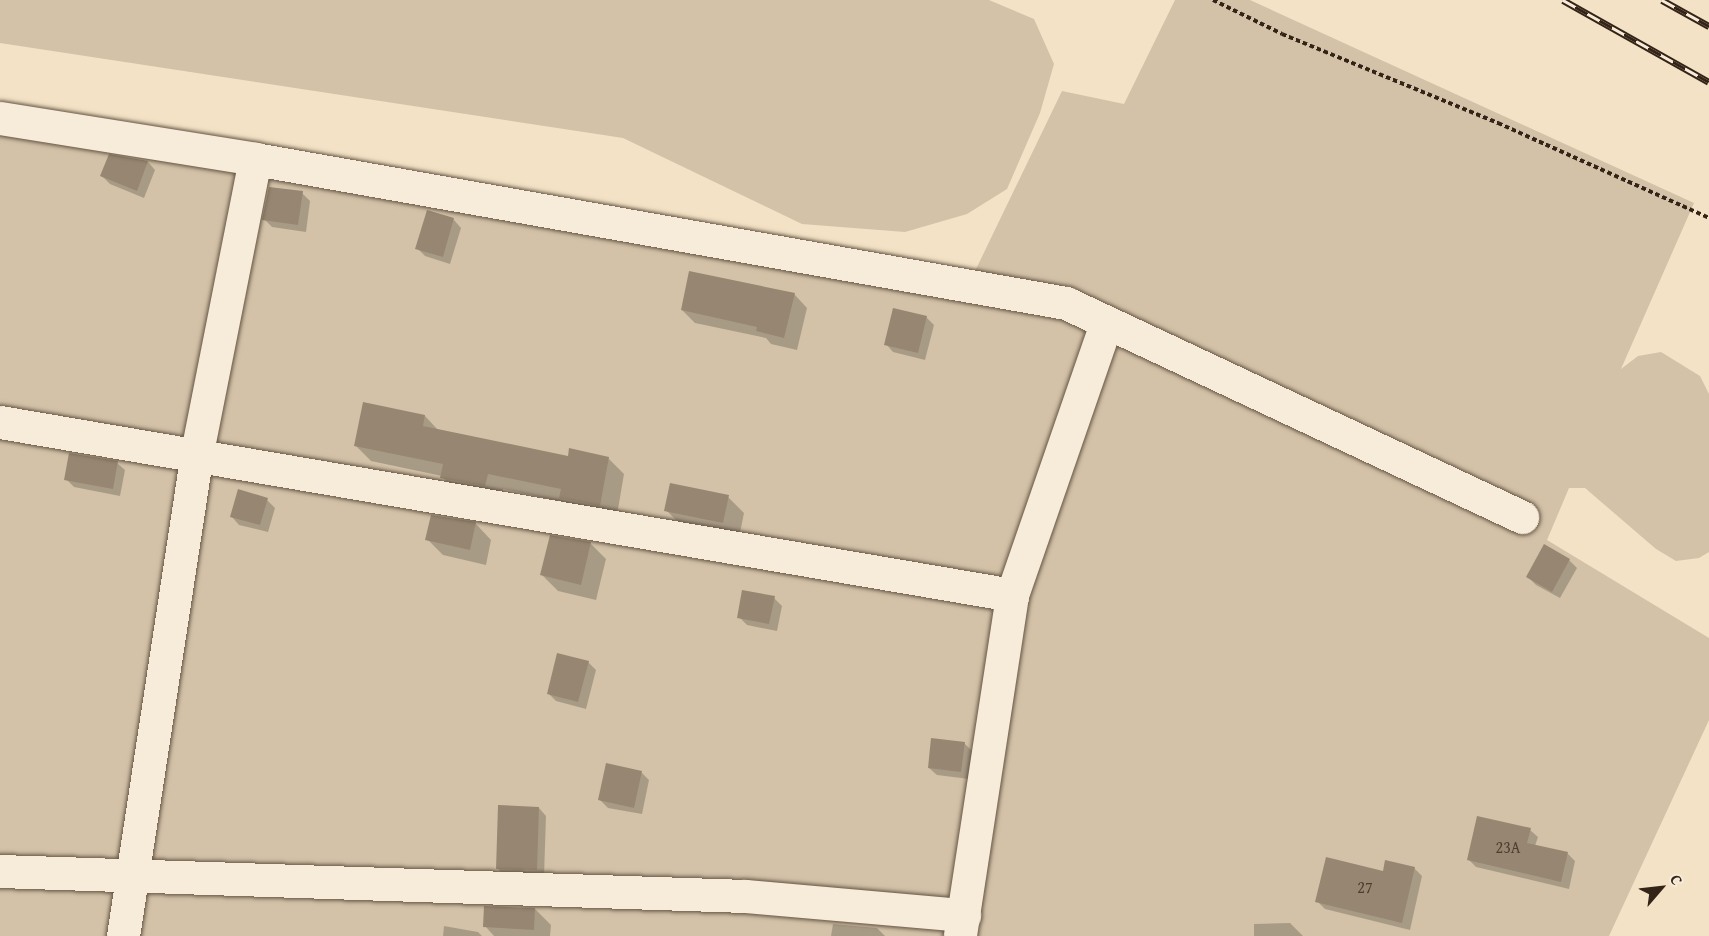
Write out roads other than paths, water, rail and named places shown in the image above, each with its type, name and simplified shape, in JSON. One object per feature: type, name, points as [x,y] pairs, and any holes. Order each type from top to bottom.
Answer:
[{"type":"street","points":[[0,118],[255,159],[1066,303],[1106,324],[1522,517]]},
{"type":"street","points":[[123,936],[196,457],[255,159]]},
{"type":"street","points":[[0,871],[745,896],[962,925],[1012,595],[1106,324]]},
{"type":"street","points":[[0,422],[1012,595]]},
{"type":"railway","points":[[1563,0],[1709,82]]},
{"type":"railway","points":[[1662,0],[1709,26]]}]
